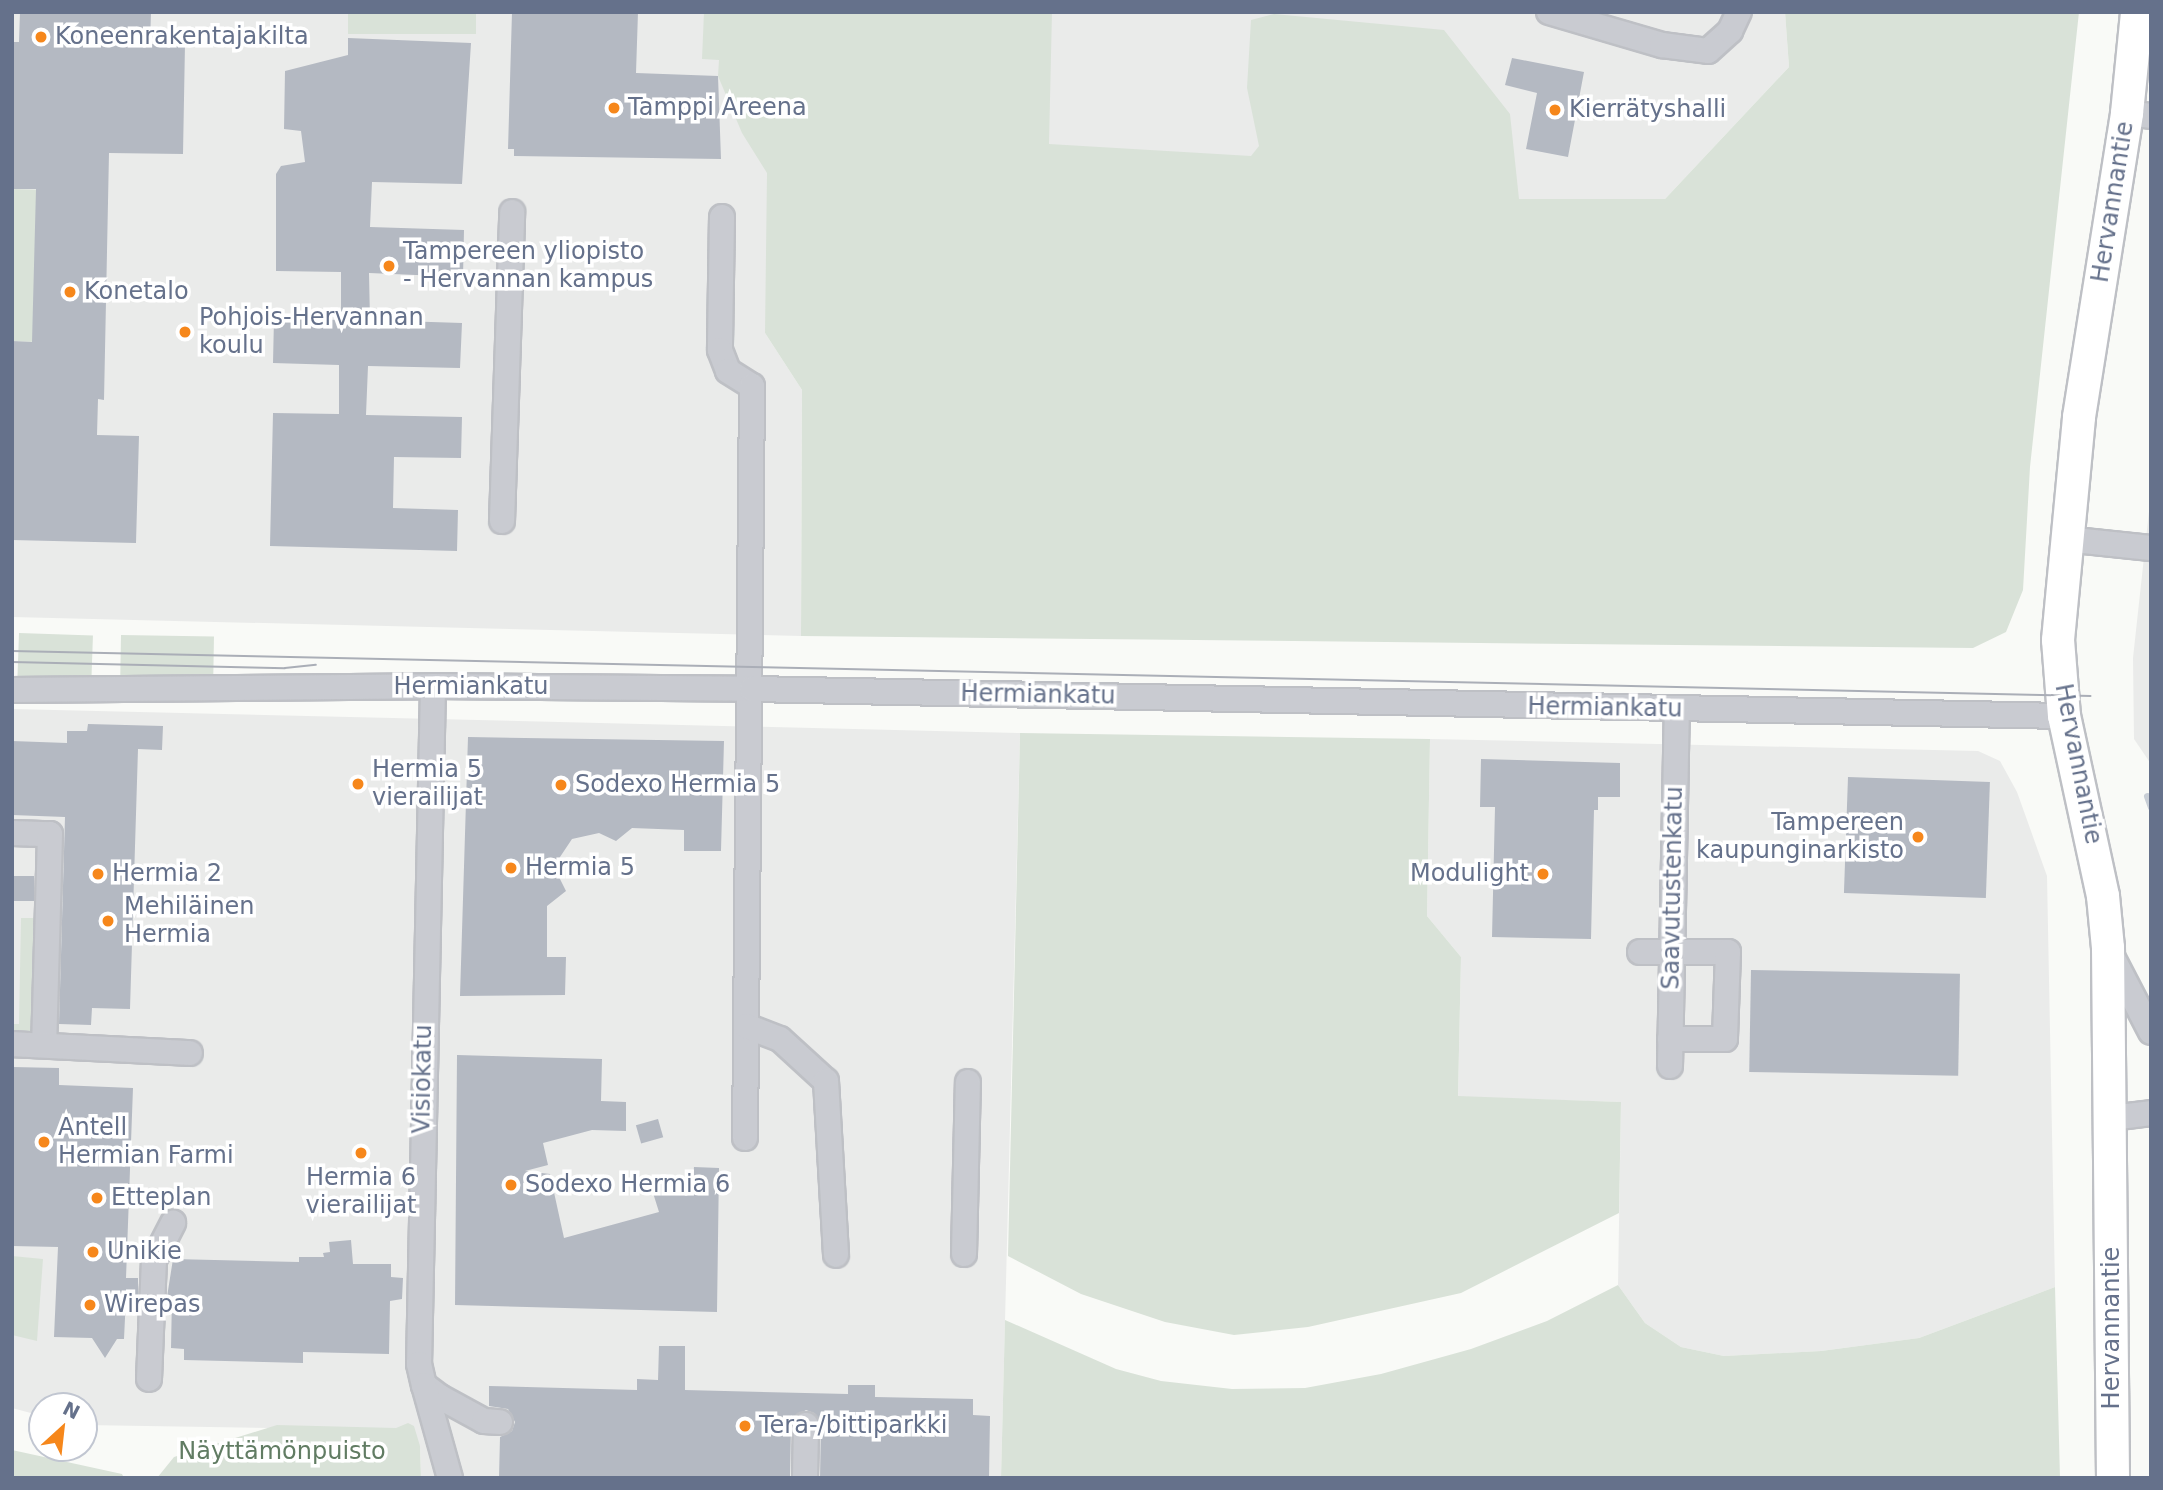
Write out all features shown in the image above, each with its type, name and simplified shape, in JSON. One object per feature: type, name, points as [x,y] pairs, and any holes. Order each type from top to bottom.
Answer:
[{"type":"main road","name":"Hervannantie","points":[[2113,1478],[2108,948],[2103,896],[2064,716],[2058,640],[2064,539],[2079,417],[2139,115],[2137,12]]},
{"type":"street","points":[[1549,12],[1662,45],[1708,51],[1730,31],[1739,12]]},
{"type":"street","points":[[502,521],[512,212]]},
{"type":"street","points":[[722,216],[720,350],[729,371],[752,386],[752,689],[745,1138]]},
{"type":"street","points":[[2064,539],[2151,548]]},
{"type":"street","name":"Hermiankatu","points":[[12,690],[433,686],[752,689],[2064,716]]},
{"type":"street","name":"Visiokatu","points":[[433,686],[419,1364],[450,1478]]},
{"type":"street","name":"Saavutustenkatu","points":[[1670,1066],[1677,710]]},
{"type":"street","points":[[12,833],[50,834],[44,1045]]},
{"type":"street","points":[[2108,948],[2151,1032]]},
{"type":"street","points":[[1640,952],[1728,952],[1725,1039],[1670,1039]]},
{"type":"street","points":[[746,1027],[780,1039],[826,1081],[836,1255]]},
{"type":"street","points":[[12,1044],[190,1053]]},
{"type":"street","points":[[964,1254],[968,1082]]},
{"type":"street","points":[[2111,1118],[2151,1113]]},
{"type":"street","points":[[149,1379],[154,1260],[173,1223]]},
{"type":"street","points":[[424,1385],[465,1413],[500,1422]]},
{"type":"street","points":[[805,1478],[806,1425]]},
{"type":"shaded area","name":"Tampereen yliopisto - Hervannan kampus","points":[[12,12],[1785,12],[1789,67],[1665,199],[1518,199],[765,333],[802,390],[801,636],[12,617]]},
{"type":"shaded area","points":[[2151,493],[2151,764],[2134,739],[2133,658]]},
{"type":"shaded area","points":[[12,709],[1020,733],[1001,1478],[421,1478],[420,1446],[401,1430],[98,1425],[98,1392],[28,1392],[28,1412],[12,1408]]},
{"type":"shaded area","points":[[1430,739],[1978,751],[2000,761],[2017,792],[2047,876],[2055,1287],[1919,1338],[1821,1351],[1724,1356],[1681,1347],[1645,1323],[1618,1285],[1621,1102],[1458,1097],[1461,957],[1427,916]]},
{"type":"green space","points":[[348,12],[476,12],[476,34],[348,34]]},
{"type":"green space","points":[[704,12],[1052,12],[1049,144],[1251,156],[1259,146],[1247,88],[1251,20],[1274,14],[1444,30],[1510,114],[1519,199],[1665,199],[1789,67],[1785,12],[2079,12],[2030,467],[2023,590],[2006,632],[1973,648],[801,636],[802,390],[765,333],[767,173],[742,133],[718,76],[719,60],[702,59]]},
{"type":"green space","points":[[12,189],[50,190],[45,342],[12,341]]},
{"type":"green space","points":[[19,633],[93,636],[91,680],[17,677]]},
{"type":"green space","points":[[121,635],[214,637],[213,677],[120,675]]},
{"type":"green space","points":[[1020,733],[1430,739],[1427,916],[1461,957],[1458,1096],[1621,1102],[1619,1213],[1461,1293],[1308,1327],[1234,1335],[1165,1322],[1081,1294],[1008,1256]]},
{"type":"green space","points":[[21,918],[36,918],[31,1034],[12,1034],[12,1024],[19,1024]]},
{"type":"green space","points":[[12,1256],[43,1259],[37,1341],[12,1335]]},
{"type":"green space","points":[[1618,1285],[1645,1323],[1681,1347],[1724,1356],[1821,1351],[1919,1338],[2055,1287],[2060,1478],[1001,1478],[1005,1320],[1116,1369],[1161,1381],[1232,1389],[1305,1388],[1381,1374],[1471,1349],[1547,1321]]},
{"type":"green space","name":"Näyttämönpuisto","points":[[408,1423],[414,1426],[420,1446],[421,1478],[157,1478],[174,1457],[277,1425],[396,1428]]},
{"type":"green space","name":"Näyttämönpuisto","points":[[12,1450],[28,1453],[28,1462],[67,1462],[122,1474],[124,1478],[12,1478]]},
{"type":"building","name":"Konetalo","points":[[20,12],[151,12],[150,44],[185,44],[183,154],[109,153],[104,400],[98,399],[97,435],[139,436],[136,543],[12,540],[12,341],[32,342],[36,189],[12,189],[12,42],[19,42]]},
{"type":"building","name":"Tamppi Areena","points":[[512,12],[638,12],[636,73],[718,76],[721,159],[514,156],[514,149],[508,149]]},
{"type":"building","points":[[348,38],[471,43],[462,184],[372,182],[370,227],[464,230],[463,277],[369,273],[370,320],[462,323],[460,368],[368,366],[366,415],[462,417],[461,458],[394,457],[393,508],[458,510],[457,551],[270,546],[273,413],[339,414],[339,365],[273,363],[274,318],[341,320],[341,272],[276,271],[276,174],[281,166],[305,162],[301,131],[284,129],[285,71],[348,55]]},
{"type":"building","name":"Kierrätyshalli","points":[[1512,58],[1584,72],[1568,157],[1526,149],[1537,93],[1505,85]]},
{"type":"building","name":"Hermia 2","points":[[88,724],[163,726],[162,750],[138,749],[130,1009],[92,1008],[91,1025],[59,1024],[65,817],[12,815],[12,741],[67,743],[67,731],[87,731]]},
{"type":"building","name":"Hermia 5","points":[[468,737],[724,741],[721,851],[684,851],[684,830],[632,828],[616,841],[599,833],[572,839],[558,860],[558,875],[566,891],[547,906],[547,957],[566,957],[565,995],[460,996]]},
{"type":"building","name":"Modulight","points":[[1481,759],[1620,763],[1620,797],[1598,797],[1598,810],[1594,810],[1591,939],[1492,937],[1495,807],[1480,807]]},
{"type":"building","name":"Tampereen kaupunginarkisto","points":[[1848,777],[1990,782],[1986,898],[1844,893]]},
{"type":"building","points":[[12,876],[34,876],[34,901],[12,901]]},
{"type":"building","points":[[1751,970],[1960,974],[1958,1076],[1749,1072]]},
{"type":"building","points":[[457,1055],[602,1059],[601,1101],[626,1102],[626,1131],[592,1130],[543,1143],[548,1165],[525,1171],[550,1174],[564,1238],[659,1212],[648,1177],[693,1178],[694,1167],[719,1168],[717,1312],[455,1305]]},
{"type":"building","points":[[12,1067],[59,1068],[59,1085],[133,1088],[126,1278],[138,1278],[138,1297],[126,1297],[124,1339],[117,1339],[105,1358],[92,1338],[54,1337],[58,1247],[12,1246]]},
{"type":"building","points":[[658,1119],[663,1137],[641,1144],[636,1125]]},
{"type":"building","points":[[351,1240],[353,1264],[391,1264],[391,1277],[403,1278],[402,1299],[390,1301],[389,1354],[303,1352],[303,1363],[184,1360],[184,1349],[171,1348],[172,1297],[167,1297],[173,1259],[299,1262],[299,1257],[324,1257],[323,1253],[330,1252],[329,1242]]},
{"type":"building","name":"Tera-/bittiparkki","points":[[659,1346],[685,1346],[685,1390],[848,1394],[848,1385],[875,1385],[875,1397],[973,1399],[973,1415],[990,1416],[989,1478],[820,1478],[821,1425],[814,1413],[806,1410],[794,1417],[791,1424],[790,1478],[499,1478],[500,1437],[512,1431],[515,1422],[508,1409],[489,1406],[489,1386],[637,1390],[637,1379],[658,1380]]},
{"type":"waterway","points":[[2147,796],[2151,807]]},
{"type":"tram line","points":[[12,651],[2091,696]]},
{"type":"tram line","points":[[12,662],[285,668],[316,665]]},
{"type":"place","name":"Koneenrakentajakilta","points":[[41,37]]},
{"type":"place","name":"Tamppi Areena","points":[[614,108]]},
{"type":"place","name":"Kierrätyshalli","points":[[1555,110]]},
{"type":"place","name":"Tampereen yliopisto - Hervannan kampus","points":[[389,266]]},
{"type":"place","name":"Konetalo","points":[[70,292]]},
{"type":"place","name":"Pohjois-Hervannan koulu","points":[[185,332]]},
{"type":"place","name":"Hermia 5 vierailijat","points":[[358,784]]},
{"type":"place","name":"Sodexo Hermia 5","points":[[561,785]]},
{"type":"place","name":"Tampereen kaupunginarkisto","points":[[1918,837]]},
{"type":"place","name":"Hermia 5","points":[[511,868]]},
{"type":"place","name":"Hermia 2","points":[[98,874]]},
{"type":"place","name":"Modulight","points":[[1543,874]]},
{"type":"place","name":"Mehiläinen Hermia","points":[[108,921]]},
{"type":"place","name":"Antell Hermian Farmi","points":[[44,1142]]},
{"type":"place","name":"Hermia 6 vierailijat","points":[[361,1153]]},
{"type":"place","name":"Sodexo Hermia 6","points":[[511,1185]]},
{"type":"place","name":"Etteplan","points":[[97,1198]]},
{"type":"place","name":"Unikie","points":[[93,1252]]},
{"type":"place","name":"Wirepas","points":[[90,1305]]},
{"type":"place","name":"Tera-/bittiparkki","points":[[745,1426]]}]
